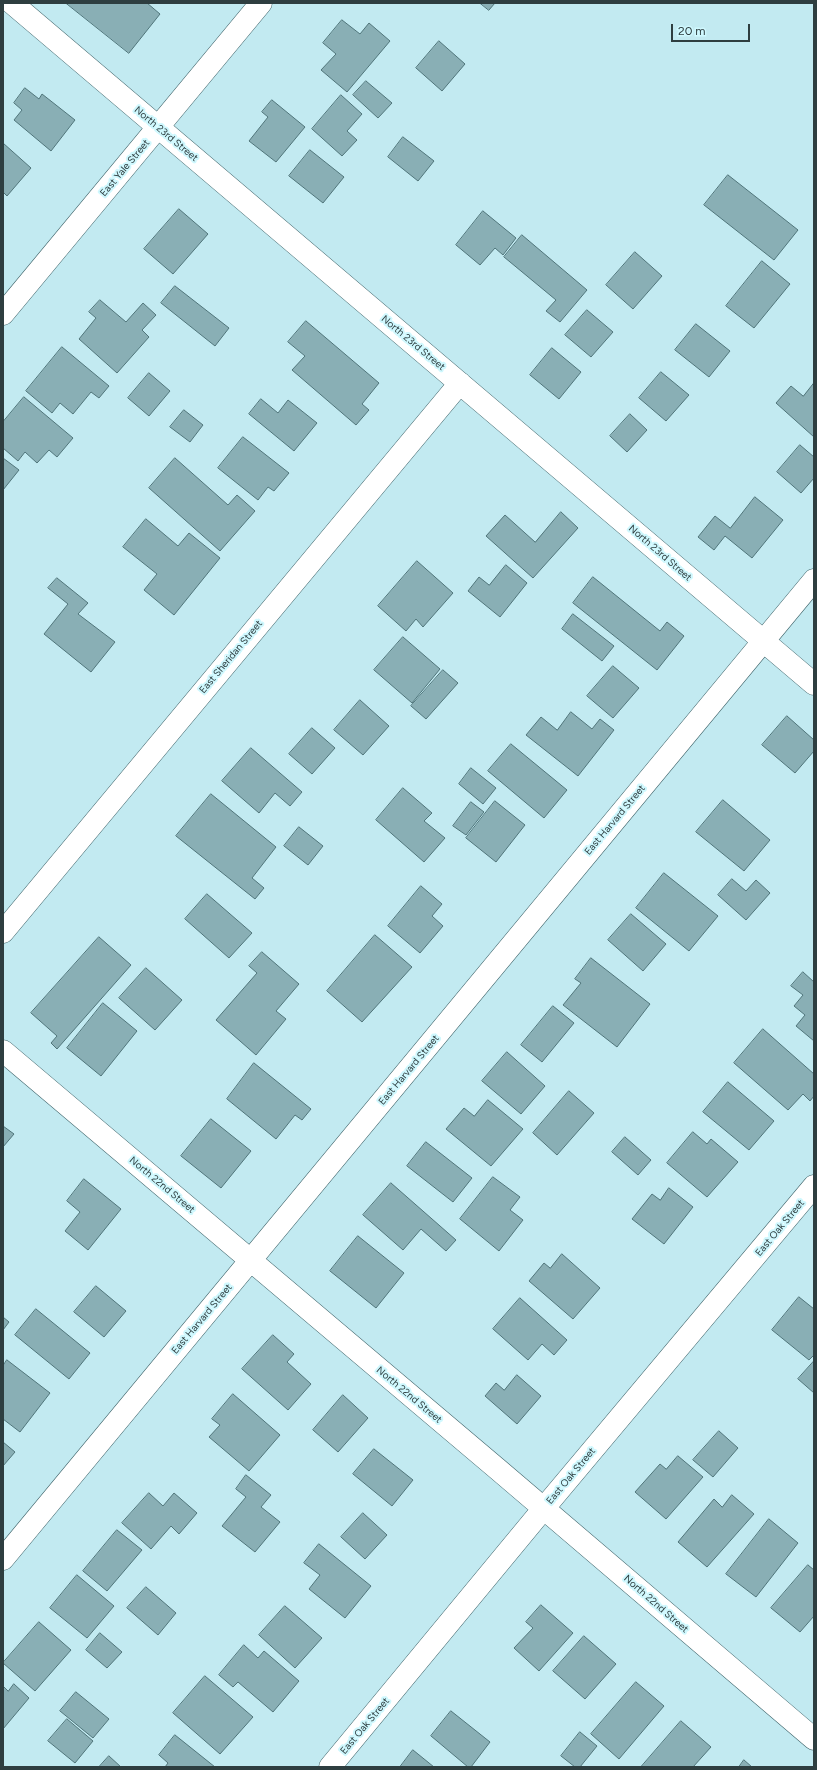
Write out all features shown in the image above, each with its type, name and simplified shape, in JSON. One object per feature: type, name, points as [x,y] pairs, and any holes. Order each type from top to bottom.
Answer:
[{"type":"street","name":"North 23rd Street","points":[[12,3],[814,684]]},
{"type":"street","name":"East Yale Street","points":[[3,314],[261,3]]},
{"type":"street","name":"East Sheridan Street","points":[[3,932],[460,382]]},
{"type":"street","name":"East Harvard Street","points":[[3,1559],[814,580]]},
{"type":"street","name":"North 22nd Street","points":[[3,1051],[544,1508],[814,1739]]},
{"type":"street","name":"East Oak Street","points":[[330,1767],[544,1508],[810,1198]]},
{"type":"building","points":[[66,3],[147,3],[160,14],[129,53]]},
{"type":"building","points":[[480,3],[495,3],[489,10]]},
{"type":"building","points":[[342,20],[360,34],[369,23],[390,41],[347,92],[321,70],[336,54],[323,43]]},
{"type":"building","points":[[439,41],[465,64],[442,91],[416,68]]},
{"type":"building","points":[[366,81],[392,103],[378,118],[353,95]]},
{"type":"building","points":[[25,88],[39,99],[42,94],[75,120],[51,151],[14,120],[22,110],[14,103]]},
{"type":"building","points":[[341,95],[362,114],[347,131],[357,140],[342,156],[312,129]]},
{"type":"building","points":[[272,100],[305,127],[276,162],[249,141],[268,117],[262,112]]},
{"type":"building","points":[[403,137],[434,161],[418,181],[388,157]]},
{"type":"building","points":[[3,143],[31,168],[7,196],[3,192]]},
{"type":"building","points":[[310,150],[344,177],[323,203],[289,176]]},
{"type":"building","points":[[728,175],[798,230],[774,260],[704,205]]},
{"type":"building","points":[[179,209],[208,234],[173,274],[144,249]]},
{"type":"building","points":[[483,211],[516,238],[503,255],[495,248],[480,265],[456,245]]},
{"type":"building","points":[[522,235],[587,290],[560,322],[546,311],[556,300],[504,257]]},
{"type":"building","points":[[635,252],[662,276],[633,309],[606,285]]},
{"type":"building","points":[[762,261],[790,284],[754,328],[726,306]]},
{"type":"building","points":[[175,286],[229,328],[215,346],[161,303]]},
{"type":"building","points":[[100,300],[126,322],[143,303],[156,315],[142,330],[149,337],[117,373],[79,339],[96,318],[89,312]]},
{"type":"building","points":[[587,310],[613,332],[591,357],[565,335]]},
{"type":"building","points":[[306,321],[379,383],[362,404],[369,410],[356,425],[292,370],[305,356],[288,342]]},
{"type":"building","points":[[696,324],[730,351],[709,377],[675,350]]},
{"type":"building","points":[[62,347],[109,386],[99,398],[91,392],[73,414],[60,403],[52,413],[26,391]]},
{"type":"building","points":[[552,348],[581,372],[559,399],[530,375]]},
{"type":"building","points":[[661,372],[689,395],[666,421],[639,398]]},
{"type":"building","points":[[149,373],[170,391],[149,416],[128,398]]},
{"type":"building","points":[[814,383],[814,437],[776,403],[791,386],[803,396]]},
{"type":"building","points":[[24,397],[73,438],[57,457],[49,450],[37,463],[25,452],[18,461],[3,448],[3,422]]},
{"type":"building","points":[[261,399],[278,413],[288,400],[317,423],[294,451],[249,414]]},
{"type":"building","points":[[184,410],[203,425],[190,442],[170,427]]},
{"type":"building","points":[[630,414],[647,430],[627,452],[610,436]]},
{"type":"building","points":[[243,437],[289,473],[274,491],[268,487],[258,500],[218,468]]},
{"type":"building","points":[[800,445],[814,457],[814,478],[801,493],[777,472]]},
{"type":"building","points":[[3,458],[19,470],[3,490]]},
{"type":"building","points":[[175,458],[228,505],[237,495],[255,511],[220,551],[149,488]]},
{"type":"building","points":[[755,497],[783,520],[752,558],[725,536],[714,550],[698,537],[715,516],[730,528]]},
{"type":"building","points":[[561,512],[578,528],[533,578],[486,536],[505,515],[535,542]]},
{"type":"building","points":[[146,519],[178,546],[189,533],[220,558],[174,615],[144,590],[157,574],[123,547]]},
{"type":"building","points":[[417,561],[453,593],[423,627],[416,619],[406,631],[378,606]]},
{"type":"building","points":[[506,565],[527,583],[500,617],[468,591],[479,577],[489,585]]},
{"type":"building","points":[[593,577],[660,631],[667,622],[684,636],[657,670],[573,603]]},
{"type":"building","points":[[57,578],[88,603],[78,614],[115,642],[91,672],[44,634],[68,604],[48,588]]},
{"type":"building","points":[[573,614],[614,646],[602,661],[562,629]]},
{"type":"building","points":[[403,637],[440,669],[412,703],[374,670]]},
{"type":"building","points":[[613,666],[639,688],[613,718],[587,696]]},
{"type":"building","points":[[443,670],[458,683],[426,719],[411,706]]},
{"type":"building","points":[[360,700],[389,726],[363,755],[334,730]]},
{"type":"building","points":[[571,712],[592,729],[600,719],[614,730],[578,776],[526,735],[541,717],[557,730]]},
{"type":"building","points":[[787,716],[814,740],[814,751],[795,773],[762,745]]},
{"type":"building","points":[[312,728],[335,748],[312,774],[289,754]]},
{"type":"building","points":[[511,744],[567,790],[544,818],[488,771]]},
{"type":"building","points":[[251,748],[302,792],[290,806],[275,793],[259,813],[222,781]]},
{"type":"building","points":[[471,768],[496,788],[483,804],[459,784]]},
{"type":"building","points":[[403,788],[432,813],[424,821],[445,838],[424,862],[376,820]]},
{"type":"building","points":[[211,794],[276,847],[252,878],[264,888],[255,899],[176,836]]},
{"type":"building","points":[[723,800],[770,840],[744,871],[696,832]]},
{"type":"building","points":[[495,801],[525,825],[496,862],[466,838]]},
{"type":"building","points":[[471,802],[484,812],[466,835],[453,826]]},
{"type":"building","points":[[299,827],[323,846],[308,865],[284,846]]},
{"type":"building","points":[[664,873],[718,916],[689,951],[636,908]]},
{"type":"building","points":[[732,879],[746,891],[756,880],[770,893],[746,920],[718,895]]},
{"type":"building","points":[[421,886],[442,904],[432,916],[443,926],[420,953],[388,926]]},
{"type":"building","points":[[207,894],[252,933],[229,958],[185,919]]},
{"type":"building","points":[[631,914],[666,944],[643,971],[608,940]]},
{"type":"building","points":[[375,935],[412,967],[362,1022],[327,991]]},
{"type":"building","points":[[99,937],[131,965],[57,1049],[51,1043],[57,1036],[31,1013]]},
{"type":"building","points":[[262,952],[299,984],[276,1011],[286,1019],[256,1055],[216,1020],[257,973],[249,966]]},
{"type":"building","points":[[591,958],[650,1004],[617,1047],[563,1005],[581,983],[575,979]]},
{"type":"building","points":[[146,968],[182,1000],[155,1030],[119,998]]},
{"type":"building","points":[[803,972],[814,982],[814,1041],[796,1026],[805,1015],[794,1006],[803,995],[791,986]]},
{"type":"building","points":[[103,1003],[137,1031],[101,1076],[67,1048]]},
{"type":"building","points":[[553,1006],[574,1023],[542,1062],[521,1045]]},
{"type":"building","points":[[763,1029],[814,1074],[814,1096],[810,1101],[803,1094],[788,1110],[734,1063]]},
{"type":"building","points":[[507,1052],[545,1086],[521,1114],[482,1081]]},
{"type":"building","points":[[254,1063],[311,1109],[302,1120],[295,1115],[276,1139],[227,1099]]},
{"type":"building","points":[[728,1082],[774,1121],[749,1150],[703,1112]]},
{"type":"building","points":[[569,1091],[594,1113],[557,1155],[533,1133]]},
{"type":"building","points":[[488,1100],[523,1129],[491,1166],[446,1129],[464,1108],[474,1116]]},
{"type":"building","points":[[211,1119],[251,1151],[221,1188],[181,1156]]},
{"type":"building","points":[[3,1126],[14,1134],[3,1147]]},
{"type":"building","points":[[693,1132],[707,1144],[711,1139],[738,1162],[707,1197],[667,1163]]},
{"type":"building","points":[[625,1137],[651,1160],[638,1175],[612,1152]]},
{"type":"building","points":[[426,1142],[472,1178],[453,1202],[407,1166]]},
{"type":"building","points":[[493,1177],[520,1197],[510,1210],[523,1220],[499,1251],[460,1219]]},
{"type":"building","points":[[84,1179],[121,1209],[88,1250],[65,1231],[80,1212],[67,1201]]},
{"type":"building","points":[[391,1183],[456,1240],[446,1251],[421,1229],[403,1250],[363,1215]]},
{"type":"building","points":[[669,1188],[693,1207],[664,1244],[632,1219],[652,1194],[660,1200]]},
{"type":"building","points":[[358,1236],[404,1273],[376,1308],[330,1271]]},
{"type":"building","points":[[562,1254],[600,1288],[573,1319],[529,1281],[544,1263],[550,1268]]},
{"type":"building","points":[[96,1286],[126,1311],[104,1337],[74,1312]]},
{"type":"building","points":[[799,1297],[814,1309],[814,1355],[809,1360],[772,1330]]},
{"type":"building","points":[[520,1298],[567,1340],[554,1355],[542,1344],[528,1360],[493,1329]]},
{"type":"building","points":[[36,1309],[90,1353],[69,1379],[15,1335]]},
{"type":"building","points":[[3,1317],[9,1322],[3,1330]]},
{"type":"building","points":[[273,1335],[294,1354],[287,1362],[311,1384],[288,1410],[242,1369]]},
{"type":"building","points":[[7,1360],[50,1393],[20,1432],[3,1419],[3,1366]]},
{"type":"building","points":[[814,1361],[814,1393],[798,1379]]},
{"type":"building","points":[[517,1375],[541,1396],[517,1424],[485,1396],[496,1383],[504,1390]]},
{"type":"building","points":[[233,1394],[280,1435],[249,1471],[209,1437],[220,1425],[212,1419]]},
{"type":"building","points":[[343,1395],[368,1418],[338,1452],[313,1430]]},
{"type":"building","points":[[719,1431],[738,1448],[713,1477],[693,1460]]},
{"type":"building","points":[[3,1442],[15,1452],[3,1466]]},
{"type":"building","points":[[374,1449],[413,1480],[392,1506],[353,1474]]},
{"type":"building","points":[[678,1456],[703,1477],[666,1519],[635,1492],[660,1464],[666,1469]]},
{"type":"building","points":[[246,1475],[271,1495],[261,1507],[280,1522],[255,1552],[222,1526],[246,1497],[236,1489]]},
{"type":"building","points":[[149,1493],[163,1506],[174,1493],[197,1513],[179,1534],[171,1526],[151,1549],[122,1523]]},
{"type":"building","points":[[732,1495],[754,1514],[707,1567],[678,1542],[714,1499],[722,1507]]},
{"type":"building","points":[[363,1513],[387,1535],[365,1559],[341,1537]]},
{"type":"building","points":[[769,1519],[798,1543],[756,1597],[726,1574]]},
{"type":"building","points":[[117,1530],[142,1550],[107,1591],[83,1571]]},
{"type":"building","points":[[319,1544],[371,1586],[345,1618],[309,1589],[320,1575],[304,1563]]},
{"type":"building","points":[[808,1565],[814,1570],[814,1616],[800,1632],[771,1608]]},
{"type":"building","points":[[77,1575],[114,1606],[87,1638],[50,1608]]},
{"type":"building","points":[[146,1587],[176,1613],[158,1635],[127,1608]]},
{"type":"building","points":[[541,1605],[573,1633],[539,1671],[514,1648],[533,1628],[526,1622]]},
{"type":"building","points":[[285,1606],[322,1638],[295,1668],[259,1635]]},
{"type":"building","points":[[39,1622],[71,1650],[35,1691],[3,1663]]},
{"type":"building","points":[[100,1633],[122,1652],[107,1668],[86,1650]]},
{"type":"building","points":[[584,1636],[616,1664],[585,1699],[553,1671]]},
{"type":"building","points":[[244,1645],[258,1658],[264,1651],[299,1681],[273,1712],[238,1682],[233,1687],[219,1675]]},
{"type":"building","points":[[205,1676],[253,1717],[220,1754],[173,1713]]},
{"type":"building","points":[[636,1682],[664,1706],[619,1759],[591,1734]]},
{"type":"building","points":[[14,1684],[29,1698],[3,1729],[3,1686],[8,1691]]},
{"type":"building","points":[[76,1692],[109,1719],[93,1738],[60,1711]]},
{"type":"building","points":[[451,1711],[490,1742],[471,1767],[468,1767],[431,1736]]},
{"type":"building","points":[[67,1719],[93,1741],[75,1763],[48,1741]]},
{"type":"building","points":[[681,1721],[711,1747],[693,1767],[642,1766]]},
{"type":"building","points":[[580,1732],[597,1746],[580,1767],[575,1767],[561,1756]]},
{"type":"building","points":[[175,1735],[215,1767],[165,1767],[168,1763],[159,1755]]},
{"type":"building","points":[[413,1750],[434,1767],[400,1767]]},
{"type":"building","points":[[109,1756],[121,1767],[99,1767]]},
{"type":"building","points":[[744,1760],[752,1767],[739,1767]]}]
